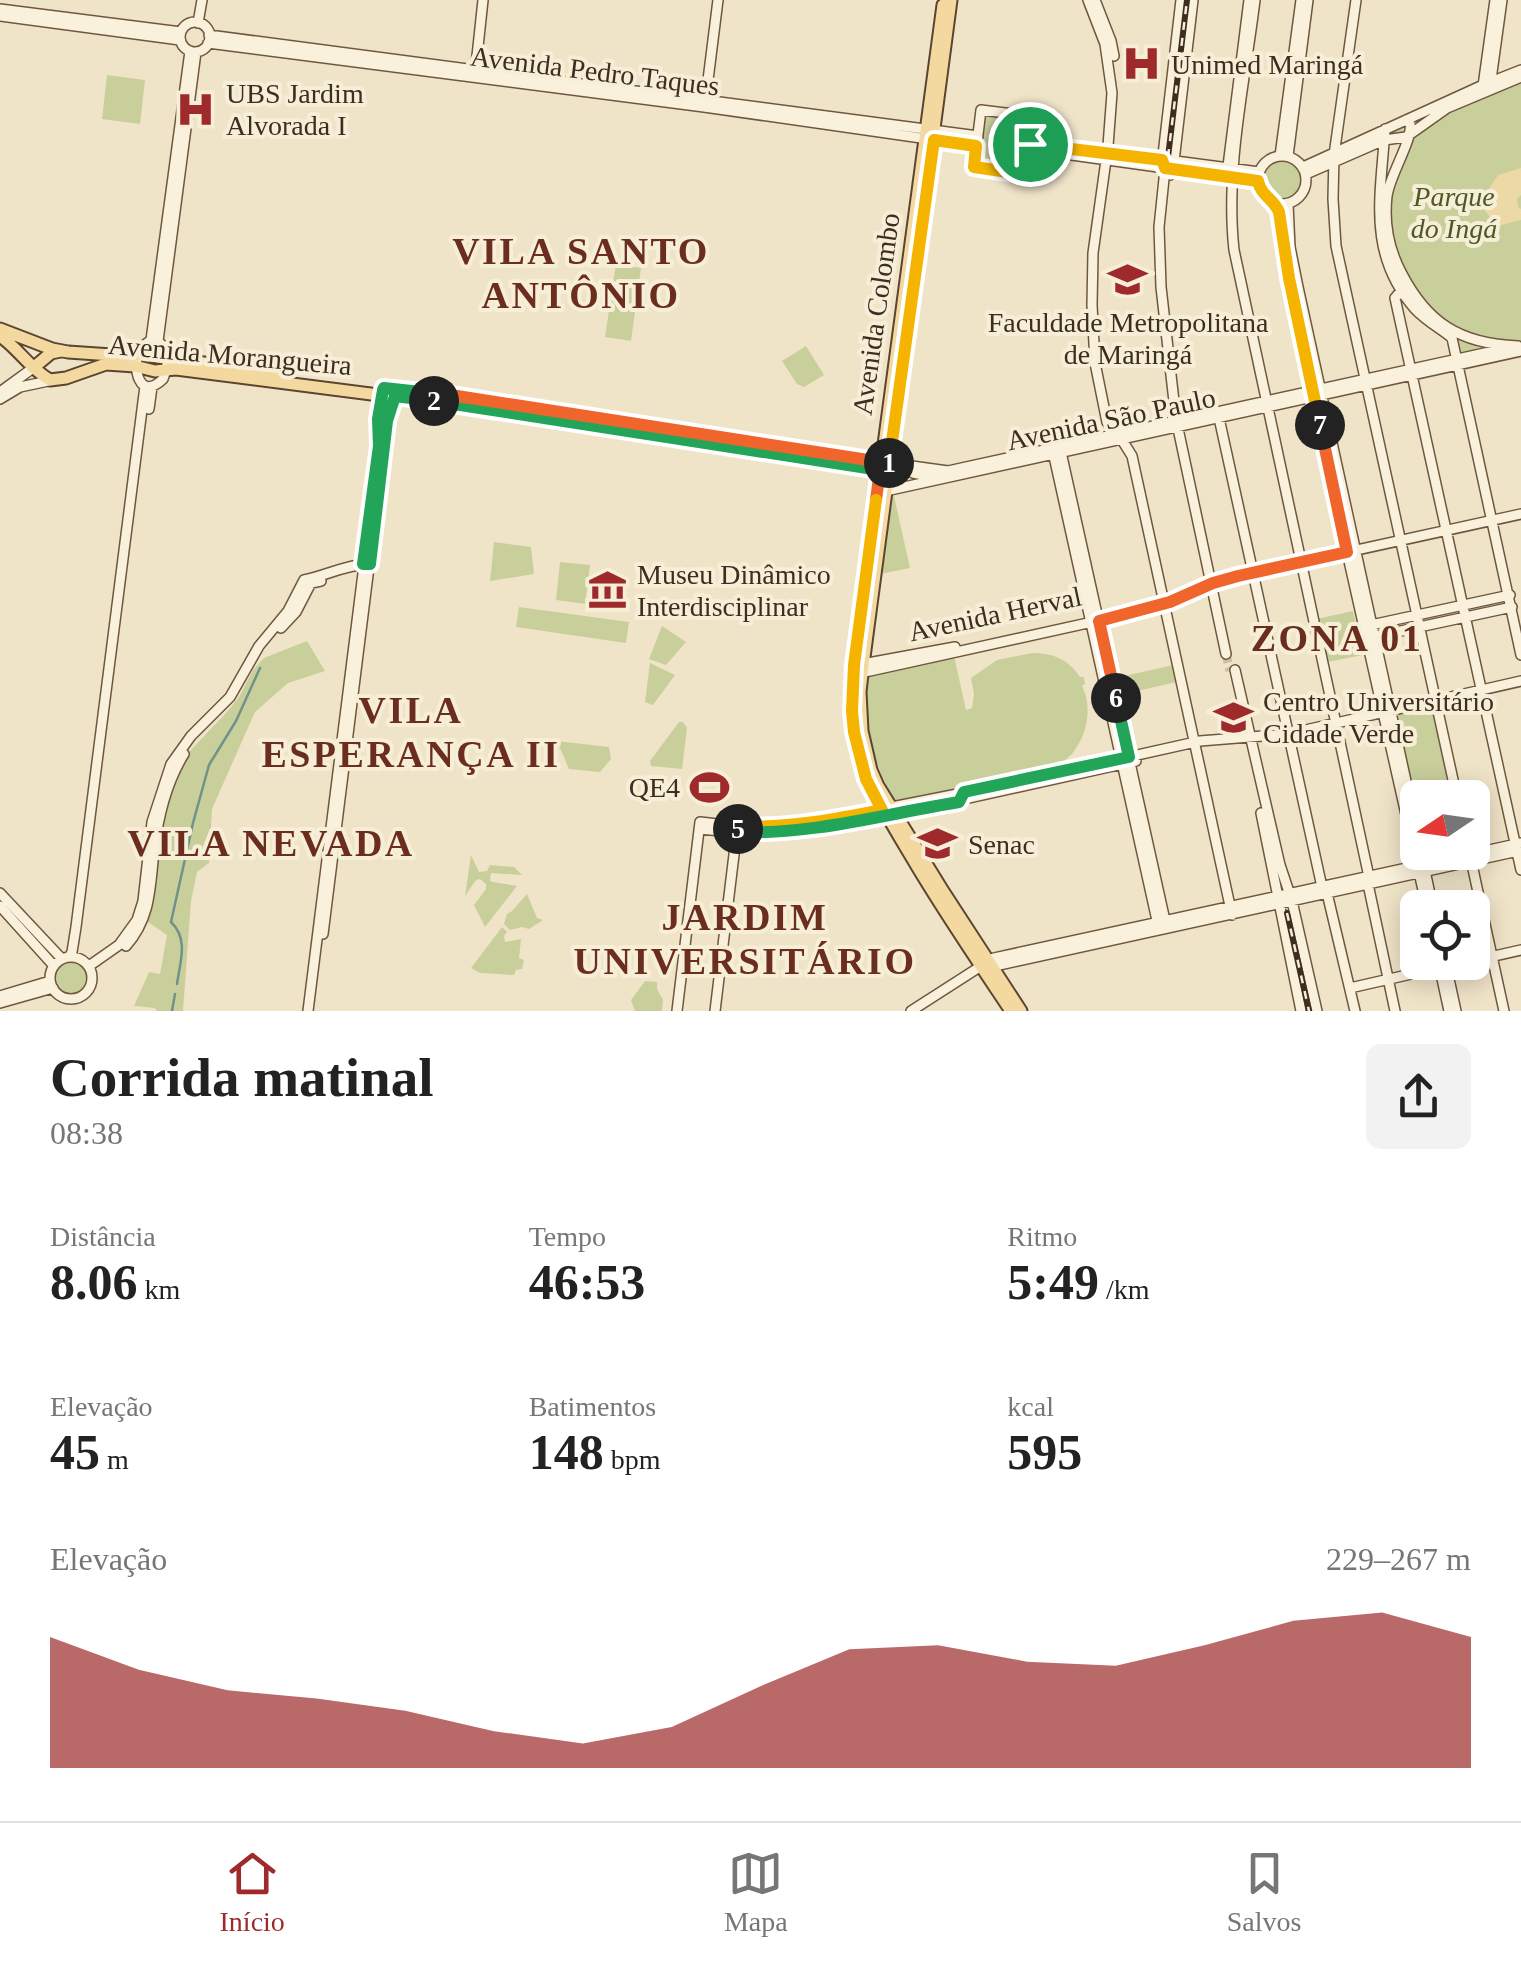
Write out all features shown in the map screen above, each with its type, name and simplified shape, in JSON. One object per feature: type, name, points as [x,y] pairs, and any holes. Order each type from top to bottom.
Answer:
[{"type":"main road","points":[[196,23],[199,0]]},
{"type":"main road","points":[[475,74],[481,0]]},
{"type":"main road","points":[[705,104],[718,0]]},
{"type":"main road","points":[[1092,0],[1111,42],[1117,94],[1094,291],[1100,373],[1110,416],[1132,456],[1233,910]]},
{"type":"main road","points":[[1180,0],[1162,227],[1179,422],[1229,654]]},
{"type":"main road","points":[[1168,165],[1192,0]]},
{"type":"main road","points":[[1252,0],[1230,173],[1234,263],[1398,1011]]},
{"type":"main road","points":[[1284,156],[1304,0]]},
{"type":"main road","points":[[1356,0],[1334,159],[1336,246],[1453,780]]},
{"type":"main road","points":[[1486,87],[1498,0]]},
{"type":"main road","name":"Avenida Colombo","points":[[947,2],[867,599],[860,702],[866,750],[888,812],[1021,1011]]},
{"type":"main road","points":[[0,12],[181,36]]},
{"type":"main road","points":[[196,23],[207,29],[209,39],[203,49],[192,51],[184,48],[181,36],[186,25],[196,23]]},
{"type":"main road","name":"Avenida Pedro Taques","points":[[209,39],[977,141]]},
{"type":"main road","points":[[155,340],[192,51]]},
{"type":"main road","points":[[1304,170],[1334,159],[1406,120],[1521,74]]},
{"type":"main road","points":[[1385,134],[1398,139],[1411,134],[1435,115],[1486,87]]},
{"type":"main road","points":[[981,110],[1022,115],[1030,146],[1015,173],[974,167],[977,141],[981,110]]},
{"type":"main road","points":[[1404,286],[1391,247],[1386,214],[1390,183],[1411,134],[1406,120]]},
{"type":"main road","points":[[1385,134],[1380,236],[1390,269],[1421,315],[1453,335],[1520,347]]},
{"type":"main road","points":[[1030,146],[1258,176]]},
{"type":"main road","points":[[1275,204],[1288,204],[1302,196],[1304,170],[1297,160],[1284,156],[1267,161],[1258,176],[1262,193],[1279,212],[1289,278],[1317,392]]},
{"type":"main road","points":[[1288,204],[1290,247],[1317,392],[1402,780]]},
{"type":"main road","points":[[1404,286],[1395,298],[1521,870]]},
{"type":"main road","name":"Avenida Morangueira","points":[[0,333],[66,352],[285,382],[490,401],[885,467]]},
{"type":"main road","name":"Avenida Morangueira","points":[[0,333],[46,379],[136,360]]},
{"type":"main road","points":[[1453,335],[1521,632]]},
{"type":"main road","points":[[148,386],[138,378],[136,360],[141,346],[155,340]]},
{"type":"main road","points":[[148,386],[162,382],[168,364],[164,346],[155,340]]},
{"type":"main road","name":"Avenida São Paulo","points":[[1411,372],[1443,369],[1520,347]]},
{"type":"main road","points":[[0,396],[51,353],[66,352],[79,357],[82,364],[75,375]]},
{"type":"main road","name":"Avenida São Paulo","points":[[882,492],[1123,436],[1156,424],[1217,419],[1265,403],[1366,383],[1431,364],[1459,362]]},
{"type":"main road","points":[[1431,364],[1443,369]]},
{"type":"main road","points":[[0,396],[54,380]]},
{"type":"main road","points":[[0,1000],[52,984],[72,952],[148,386]]},
{"type":"main road","points":[[310,1011],[389,392]]},
{"type":"main road","name":"Avenida Morangueira","points":[[389,392],[885,467]]},
{"type":"main road","name":"Avenida São Paulo","points":[[1123,436],[1140,436],[1195,415],[1240,410]]},
{"type":"main road","points":[[1195,415],[1217,419],[1355,1011]]},
{"type":"main road","points":[[1140,436],[1156,424]]},
{"type":"main road","points":[[1057,451],[1126,761],[1156,926]]},
{"type":"main road","name":"Avenida São Paulo","points":[[885,467],[905,465],[948,471],[1057,451]]},
{"type":"main road","points":[[905,465],[913,474],[946,479]]},
{"type":"main road","name":"Avenida Herval","points":[[860,668],[1130,611],[1235,574],[1520,512]]},
{"type":"main road","points":[[1350,549],[1377,630],[1386,713],[1403,780]]},
{"type":"main road","points":[[0,906],[66,960],[90,969],[121,952],[137,933],[148,907],[165,795],[178,765],[198,737],[238,697],[262,650],[296,612],[306,579],[366,567]]},
{"type":"main road","points":[[1375,624],[1510,595]]},
{"type":"main road","points":[[1377,636],[1513,607]]},
{"type":"main road","points":[[1513,607],[1521,656]]},
{"type":"main road","points":[[1232,670],[1254,740],[1317,1011]]},
{"type":"main road","points":[[1198,744],[1228,744],[1317,732],[1359,717],[1521,684]]},
{"type":"main road","points":[[1288,736],[1349,725],[1386,713]]},
{"type":"main road","points":[[1349,725],[1359,717]]},
{"type":"main road","points":[[1306,730],[1317,732]]},
{"type":"main road","points":[[677,1011],[700,825],[770,829],[888,812],[1216,739],[1254,740]]},
{"type":"main road","points":[[1216,739],[1228,744]]},
{"type":"main road","points":[[1254,740],[1278,901],[1302,1011]]},
{"type":"main road","points":[[715,1011],[738,830]]},
{"type":"main road","points":[[1490,850],[1518,848]]},
{"type":"main road","points":[[1490,854],[1518,848]]},
{"type":"main road","points":[[911,1011],[988,964],[1415,870]]},
{"type":"main road","points":[[1475,870],[1504,1011]]},
{"type":"main road","points":[[0,893],[66,960]]},
{"type":"main road","points":[[1156,926],[1196,922],[1233,910]]},
{"type":"main road","points":[[1196,922],[1204,914]]},
{"type":"main road","points":[[1491,953],[1521,947]]},
{"type":"main road","name":"Avenida Colombo","points":[[988,964],[1011,1011]]},
{"type":"main road","points":[[52,984],[68,1005],[88,992],[92,981],[90,969]]},
{"type":"main road","points":[[1349,985],[1400,974]]},
{"type":"main road","points":[[1445,980],[1452,1011]]},
{"type":"green space","points":[[107,75],[145,80],[140,124],[102,119]]},
{"type":"green space","name":"Parque do Ingá","points":[[1521,79],[1521,345],[1461,358],[1455,330],[1418,299],[1391,247],[1387,198],[1410,136],[1390,140],[1385,129],[1406,120],[1412,129]]},
{"type":"green space","points":[[981,110],[1022,115],[1030,143],[1015,173],[974,167]]},
{"type":"green space","points":[[1282,156],[1299,163],[1306,180],[1299,197],[1282,204],[1265,197],[1258,180],[1265,163]]},
{"type":"green space","points":[[616,264],[641,268],[631,341],[605,337]]},
{"type":"green space","points":[[806,346],[824,375],[804,387],[797,384],[782,361]]},
{"type":"green space","points":[[894,496],[910,568],[880,574],[891,497]]},
{"type":"green space","points":[[494,542],[531,547],[534,574],[490,581]]},
{"type":"green space","points":[[560,562],[590,565],[585,604],[556,600]]},
{"type":"green space","points":[[519,607],[629,622],[626,643],[516,627]]},
{"type":"green space","points":[[1353,611],[1363,655],[1322,663],[1312,620]]},
{"type":"green space","points":[[662,626],[686,642],[666,665],[649,659]]},
{"type":"green space","points":[[307,641],[325,671],[288,683],[255,712],[212,809],[209,863],[197,872],[191,901],[183,1011],[134,1006],[149,972],[160,974],[167,935],[145,920],[165,796],[187,754],[239,697],[253,670],[264,658]]},
{"type":"green space","points":[[1032,653],[1059,658],[1084,677],[1087,718],[1071,755],[1051,769],[895,803],[872,744],[864,682],[870,676],[954,656],[966,710],[972,708],[971,678],[997,660]]},
{"type":"green space","points":[[650,663],[675,675],[653,705],[645,702]]},
{"type":"green space","points":[[1178,664],[1181,681],[1115,696],[1111,679]]},
{"type":"green space","points":[[1437,705],[1453,780],[1405,780],[1391,715]]},
{"type":"green space","points":[[679,722],[687,728],[682,769],[651,766],[650,761]]},
{"type":"green space","points":[[557,741],[609,747],[611,759],[600,772],[569,769]]},
{"type":"green space","points":[[471,855],[479,872],[487,871],[490,865],[514,867],[522,875],[491,873],[490,881],[517,886],[485,927],[474,905],[486,884],[476,880],[465,896]]},
{"type":"green space","points":[[527,894],[537,918],[543,920],[529,929],[510,930],[504,924],[507,914]]},
{"type":"green space","points":[[502,927],[507,932],[505,942],[521,939],[522,969],[514,975],[480,973],[471,968]]},
{"type":"green space","points":[[71,960],[84,965],[89,978],[84,991],[71,996],[58,991],[53,978],[58,965]]},
{"type":"green space","points":[[645,981],[657,982],[662,1011],[635,1011],[631,1000]]},
{"type":"sand","points":[[1521,168],[1521,195],[1517,199],[1521,220],[1497,226],[1482,207],[1483,198],[1498,175]]},
{"type":"waterway","points":[[177,984],[182,943],[171,922],[193,823],[209,765],[236,721],[260,668]]},
{"type":"waterway","points":[[172,1011],[175,994]]},
{"type":"tunnel","points":[[1226,654],[1230,671]]},
{"type":"railway","points":[[1168,157],[1187,0]]},
{"type":"railway","points":[[1287,913],[1309,1011]]},
{"type":"place","name":"Unimed Maringá","points":[[1141,64]]},
{"type":"place","name":"UBS Jardim Alvorada I","points":[[196,109]]},
{"type":"place","name":"Faculdade Metropolitana de Maringá","points":[[1128,280]]},
{"type":"place","name":"Museu Dinâmico Interdisciplinar","points":[[607,590]]},
{"type":"place","name":"Centro Universitário Cidade Verde","points":[[1233,717]]},
{"type":"place","name":"QE4","points":[[710,787]]},
{"type":"place","name":"Senac","points":[[938,844]]},
{"type":"district","name":"VILA SANTO ANTÔNIO","points":[[581,273]]},
{"type":"district","name":"ZONA 01","points":[[1337,638]]},
{"type":"district","name":"VILA ESPERANÇA II","points":[[411,732]]},
{"type":"district","name":"VILA NEVADA","points":[[271,843]]},
{"type":"district","name":"JARDIM UNIVERSITÁRIO","points":[[745,939]]},
{"type":"route","points":[[1030,144],[1015,173],[974,167],[976,146],[934,140],[890,463],[881,462],[880,470],[644,432],[395,396],[387,421],[370,564],[363,564],[384,388],[620,420],[881,462],[854,665],[852,711],[866,779],[882,810],[797,825],[738,826],[737,832],[818,828],[959,802],[964,792],[1129,757],[1099,621],[1170,602],[1238,576],[1347,552],[1291,288],[1279,212],[1262,193],[1258,181],[1165,168],[1162,160],[1030,144]]}]
